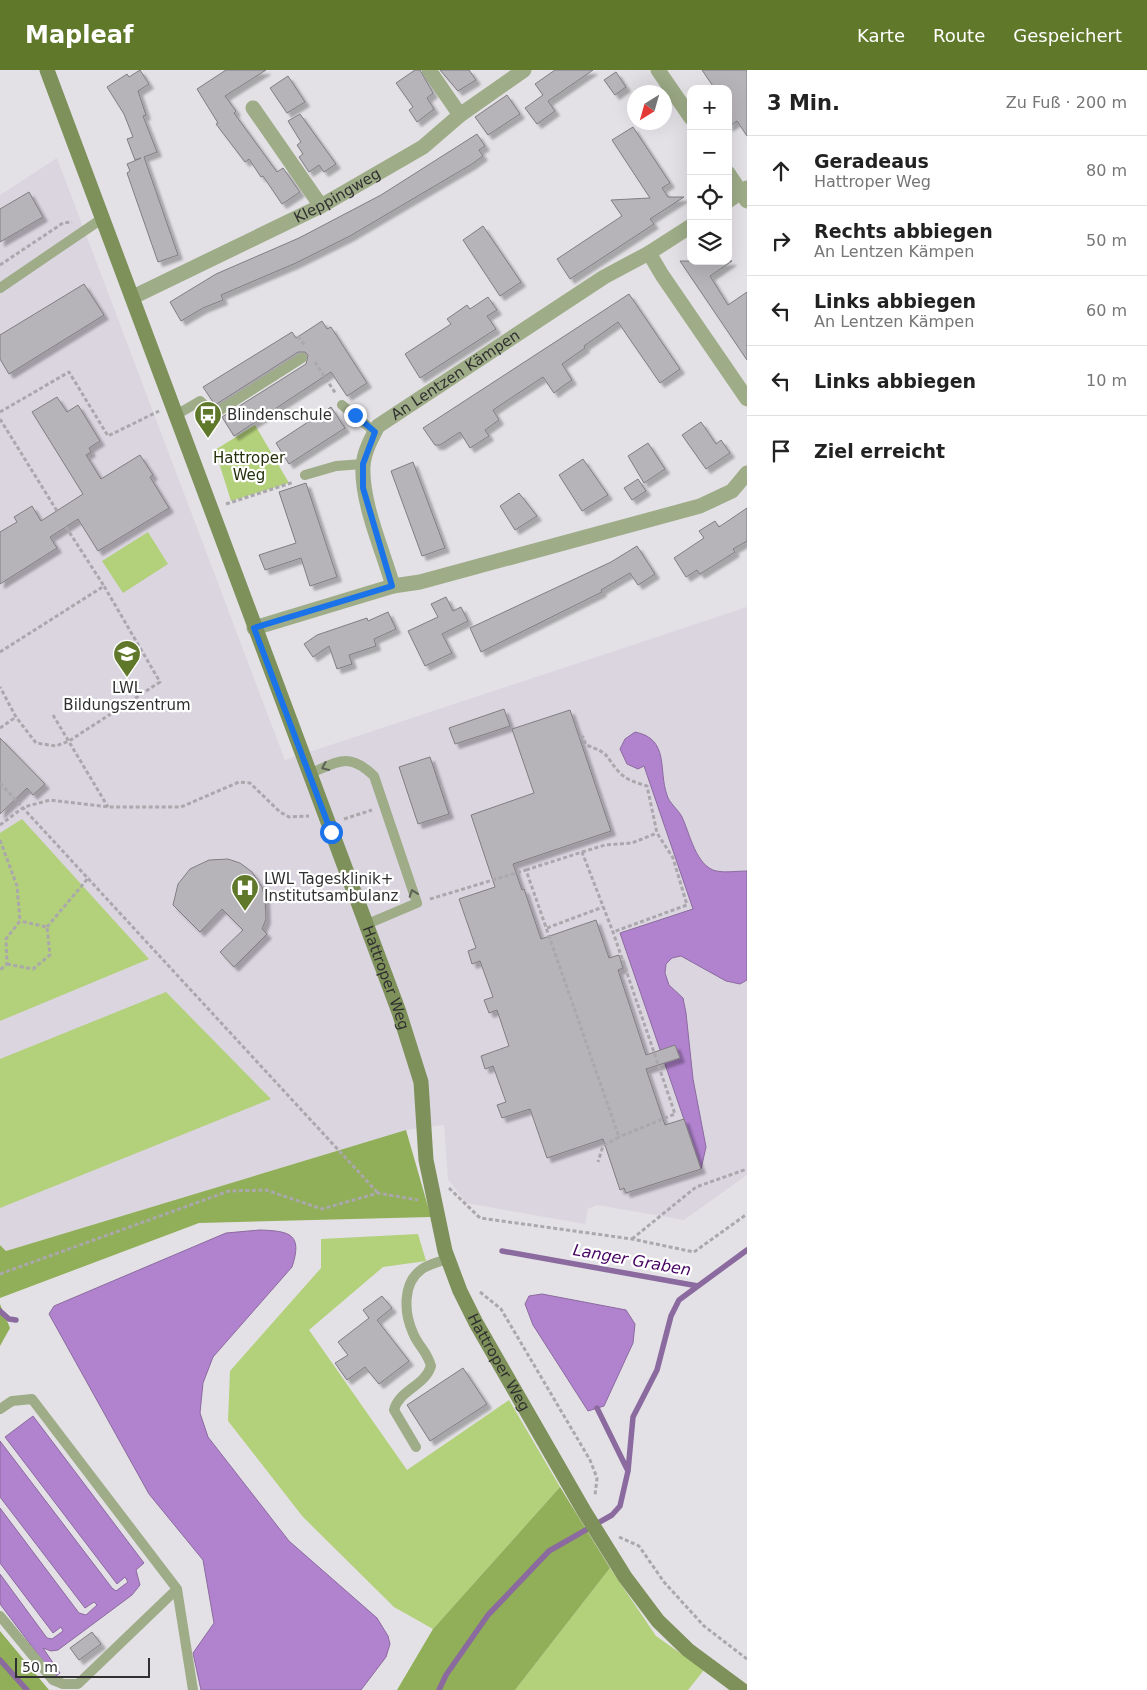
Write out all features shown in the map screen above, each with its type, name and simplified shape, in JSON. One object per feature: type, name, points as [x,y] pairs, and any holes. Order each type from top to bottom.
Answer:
[{"type":"main road","name":"Hattroper Weg","points":[[47,70],[399,1012],[421,1082],[426,1160],[447,1259],[476,1323],[584,1511],[613,1541],[658,1621],[688,1650],[742,1690]]},
{"type":"street","points":[[429,70],[460,114]]},
{"type":"street","name":"Kleppingweg","points":[[133,297],[321,206],[424,146],[460,114],[524,70]]},
{"type":"street","points":[[658,70],[687,112]]},
{"type":"street","points":[[253,108],[321,206]]},
{"type":"street","points":[[730,175],[745,194],[732,199]]},
{"type":"street","name":"An Lentzen Kämpen","points":[[392,586],[363,488],[363,464],[378,426],[604,277],[649,253],[687,229]]},
{"type":"street","points":[[649,253],[747,399]]},
{"type":"street","points":[[254,628],[392,586],[420,582],[700,506],[732,491],[747,473]]},
{"type":"lane","points":[[0,288],[103,218]]},
{"type":"lane","points":[[174,410],[200,401],[214,414],[305,355]]},
{"type":"lane","points":[[342,405],[375,432]]},
{"type":"lane","points":[[305,475],[336,466],[363,464]]},
{"type":"lane","points":[[309,774],[345,759],[361,763],[374,776],[417,903],[365,925]]},
{"type":"lane","points":[[416,1447],[394,1410],[395,1404],[402,1396],[424,1380],[431,1366],[428,1354],[413,1333],[405,1303],[415,1276],[423,1268],[447,1259]]},
{"type":"lane","points":[[0,1409],[12,1401],[32,1399],[177,1589],[193,1690]]},
{"type":"lane","points":[[0,1616],[53,1680],[63,1684],[78,1684],[177,1589]]},
{"type":"path","points":[[298,336],[305,355]]},
{"type":"path","points":[[313,359],[342,405]]},
{"type":"path","points":[[0,412],[69,372],[108,436],[174,410]]},
{"type":"path","points":[[0,419],[57,511]]},
{"type":"path","points":[[211,508],[291,484],[305,475]]},
{"type":"path","points":[[0,687],[16,716],[36,743],[56,746],[69,740],[160,682],[104,586],[66,527]]},
{"type":"path","points":[[0,652],[104,586]]},
{"type":"path","points":[[53,715],[109,807]]},
{"type":"path","points":[[0,728],[16,716]]},
{"type":"path","points":[[580,738],[583,737],[586,745],[602,751],[624,776],[647,786],[657,834],[673,858],[687,905],[613,932]]},
{"type":"path","points":[[0,782],[378,1193]]},
{"type":"path","points":[[0,825],[24,807],[50,800],[109,807],[181,806],[239,782],[250,783],[280,812],[289,816],[313,816],[318,826],[384,806]]},
{"type":"path","points":[[417,903],[605,845],[632,843],[657,834]]},
{"type":"path","points":[[0,840],[17,886],[20,920],[6,939],[7,964]]},
{"type":"path","points":[[582,852],[613,932],[675,1114],[619,1137],[603,1146],[598,1162]]},
{"type":"path","points":[[526,870],[619,1137]]},
{"type":"path","points":[[0,970],[7,964],[32,968],[50,955],[46,927],[89,878]]},
{"type":"path","points":[[547,928],[603,908]]},
{"type":"path","points":[[20,920],[46,927]]},
{"type":"path","points":[[0,939],[6,939]]},
{"type":"path","points":[[632,1240],[696,1186],[747,1169]]},
{"type":"path","points":[[447,1186],[480,1218],[632,1240],[694,1252],[747,1214]]},
{"type":"path","points":[[0,1274],[228,1191],[266,1190],[322,1209],[378,1193],[436,1203]]},
{"type":"path","points":[[473,1287],[501,1309],[590,1460],[597,1478],[594,1493],[598,1502]]},
{"type":"path","points":[[613,1541],[639,1546],[664,1582],[704,1626],[747,1659]]},
{"type":"shaded area","name":"LWL Bildungszentrum","points":[[57,158],[285,760],[747,607],[747,1175],[684,1220],[597,1205],[588,1209],[585,1224],[466,1203],[448,1179],[444,1125],[406,1130],[6,1251],[0,1245],[0,195]]},
{"type":"shaded area","points":[[635,732],[654,741],[658,748],[668,798],[682,817],[694,849],[703,863],[716,871],[747,871],[747,980],[740,984],[726,981],[681,956],[672,958],[666,964],[665,973],[669,985],[683,998],[686,1013],[693,1079],[706,1147],[701,1169],[620,933],[693,909],[644,766],[638,769],[627,764],[620,749],[625,739]]},
{"type":"shaded area","points":[[260,1230],[286,1233],[291,1236],[295,1241],[296,1247],[292,1267],[213,1357],[203,1383],[200,1413],[208,1437],[289,1541],[377,1618],[388,1636],[390,1644],[386,1657],[361,1690],[201,1690],[193,1653],[214,1623],[203,1560],[149,1494],[49,1314],[54,1306],[226,1233]]},
{"type":"shaded area","points":[[542,1294],[626,1310],[635,1324],[633,1343],[604,1406],[588,1411],[533,1325],[525,1304],[529,1296]]},
{"type":"shaded area","points":[[33,1416],[144,1563],[136,1570],[140,1585],[132,1595],[58,1650],[51,1651],[43,1648],[60,1673],[55,1677],[0,1604],[0,1574],[47,1638],[52,1639],[63,1631],[61,1627],[53,1633],[0,1563],[0,1508],[79,1613],[86,1615],[97,1605],[94,1602],[85,1608],[0,1497],[0,1441],[112,1588],[116,1591],[128,1582],[125,1577],[117,1584],[5,1437]]},
{"type":"green space","name":"Hattroper Weg","points":[[255,425],[289,483],[231,501],[215,450]]},
{"type":"green space","points":[[148,532],[168,564],[123,593],[102,561]]},
{"type":"green space","points":[[22,819],[149,959],[0,1021],[0,833]]},
{"type":"green space","points":[[166,992],[271,1099],[0,1208],[0,1059]]},
{"type":"green space","points":[[406,1130],[431,1217],[199,1223],[0,1298],[0,1245],[6,1251]]},
{"type":"green space","points":[[418,1234],[426,1261],[383,1267],[309,1330],[407,1470],[509,1400],[560,1487],[433,1629],[394,1607],[303,1517],[228,1421],[230,1371],[321,1268],[321,1239]]},
{"type":"green space","points":[[0,1304],[10,1328],[0,1346]]},
{"type":"green space","points":[[560,1487],[610,1568],[515,1690],[397,1690],[433,1629]]},
{"type":"green space","points":[[610,1568],[656,1636],[704,1670],[688,1690],[515,1690]]},
{"type":"green space","points":[[0,1631],[49,1690],[0,1690]]},
{"type":"building","points":[[140,70],[149,84],[138,91],[146,115],[143,116],[157,152],[144,157],[178,255],[158,262],[127,173],[130,171],[127,164],[141,158],[135,160],[127,139],[133,137],[124,114],[107,87],[127,74],[129,77]]},
{"type":"building","points":[[226,70],[266,70],[225,96],[236,111],[234,113],[277,172],[283,168],[300,192],[282,204],[249,159],[245,162],[216,124],[218,123],[197,89]]},
{"type":"building","points":[[415,70],[420,70],[433,93],[427,98],[434,109],[417,122],[409,110],[413,107],[396,83]]},
{"type":"building","points":[[440,70],[469,70],[476,80],[458,91]]},
{"type":"building","points":[[555,70],[593,70],[548,101],[555,111],[537,124],[525,108],[543,95],[535,84]]},
{"type":"building","points":[[702,70],[747,70],[747,136],[737,121],[732,124],[732,85],[712,85]]},
{"type":"building","points":[[616,72],[626,87],[615,95],[604,80]]},
{"type":"building","points":[[288,76],[305,102],[287,113],[270,88]]},
{"type":"building","points":[[507,95],[520,114],[488,135],[475,117]]},
{"type":"building","points":[[300,114],[336,164],[324,172],[319,165],[309,172],[299,157],[303,154],[297,145],[301,142],[288,121]]},
{"type":"building","points":[[628,130],[635,130],[670,183],[662,188],[668,197],[684,197],[650,219],[654,224],[570,279],[557,259],[622,216],[611,200],[650,198],[612,140]]},
{"type":"building","points":[[477,134],[485,146],[479,150],[483,156],[472,164],[350,236],[296,263],[221,295],[223,300],[203,308],[181,321],[170,302],[216,274],[299,238],[381,195]]},
{"type":"building","points":[[29,192],[43,217],[0,242],[0,209]]},
{"type":"building","points":[[483,226],[521,282],[500,296],[463,240]]},
{"type":"building","points":[[680,261],[687,261],[687,265],[726,265],[710,276],[728,305],[747,292],[747,360]]},
{"type":"building","points":[[84,284],[104,315],[9,374],[0,359],[0,335]]},
{"type":"building","points":[[629,294],[680,369],[660,383],[618,322],[562,364],[572,380],[554,393],[543,377],[493,410],[499,420],[485,430],[489,436],[470,448],[460,432],[440,445],[435,445],[423,428]]},
{"type":"building","points":[[488,297],[497,310],[487,316],[496,329],[420,378],[405,354],[451,324],[447,319],[467,305],[470,309]]},
{"type":"building","points":[[322,321],[327,329],[331,327],[367,383],[347,396],[331,372],[234,436],[222,417],[306,364],[308,355],[305,352],[298,352],[215,405],[203,387],[292,332],[296,338]]},
{"type":"building","points":[[57,397],[67,412],[78,405],[100,441],[89,448],[91,452],[86,455],[101,479],[140,455],[153,475],[150,477],[169,508],[98,551],[78,519],[50,537],[57,548],[0,584],[0,532],[17,522],[14,517],[32,506],[41,521],[83,494],[32,412]]},
{"type":"building","points":[[331,407],[345,428],[289,464],[276,443]]},
{"type":"building","points":[[701,422],[716,444],[721,440],[730,453],[706,469],[682,435]]},
{"type":"building","points":[[648,443],[665,469],[644,483],[628,456]]},
{"type":"building","points":[[583,459],[608,495],[582,511],[559,475]]},
{"type":"building","points":[[413,462],[445,548],[422,556],[391,471]]},
{"type":"building","points":[[638,479],[646,491],[632,500],[624,488]]},
{"type":"building","points":[[306,483],[337,577],[310,586],[301,558],[265,570],[259,555],[296,543],[279,492]]},
{"type":"building","points":[[519,493],[537,516],[515,530],[500,506]]},
{"type":"building","points":[[747,508],[747,541],[733,549],[735,552],[700,574],[697,570],[686,577],[674,558],[704,538],[699,531],[715,521],[719,527]]},
{"type":"building","points":[[637,546],[655,574],[638,585],[630,573],[601,590],[602,592],[481,652],[470,628],[611,562]]},
{"type":"building","points":[[446,597],[453,611],[461,607],[468,621],[442,634],[452,653],[425,666],[408,631],[438,617],[431,604]]},
{"type":"building","points":[[388,612],[396,629],[374,639],[376,646],[349,655],[352,664],[337,669],[329,646],[313,657],[304,644],[317,635],[367,618],[368,621]]},
{"type":"building","points":[[504,709],[510,726],[455,744],[449,728]]},
{"type":"building","points":[[570,710],[611,831],[513,864],[522,890],[524,889],[541,939],[596,920],[609,958],[619,955],[623,968],[618,970],[646,1055],[675,1045],[680,1058],[646,1069],[665,1125],[684,1119],[701,1169],[626,1193],[624,1188],[620,1190],[603,1139],[547,1158],[530,1109],[502,1118],[497,1105],[506,1102],[493,1066],[485,1069],[481,1056],[509,1046],[497,1010],[489,1013],[484,1000],[493,997],[480,961],[472,964],[468,951],[476,948],[459,899],[495,887],[471,815],[534,793],[512,729]]},
{"type":"building","points":[[0,738],[45,784],[33,795],[27,788],[0,814]]},
{"type":"building","points":[[430,757],[449,814],[418,824],[399,767]]},
{"type":"building","name":"LWL Tagesklinik+ Institutsambulanz","points":[[228,859],[240,863],[252,872],[262,887],[266,919],[262,929],[267,934],[234,967],[220,952],[243,930],[222,909],[200,932],[173,905],[178,884],[190,869],[209,860]]},
{"type":"building","points":[[382,1296],[392,1308],[377,1320],[409,1361],[379,1384],[365,1367],[347,1380],[335,1363],[348,1355],[338,1342],[369,1318],[363,1310]]},
{"type":"building","points":[[463,1368],[487,1404],[430,1441],[407,1405]]},
{"type":"building","points":[[92,1632],[101,1644],[79,1660],[70,1648]]},
{"type":"waterway","name":"Langer Graben","points":[[502,1251],[698,1286],[747,1250]]},
{"type":"waterway","points":[[439,1690],[446,1675],[488,1615],[549,1551],[612,1515],[620,1506],[628,1471],[633,1417],[657,1370],[671,1316],[679,1300],[698,1286]]},
{"type":"waterway","name":"Langer Graben","points":[[0,1311],[9,1319],[16,1320]]},
{"type":"waterway","points":[[597,1408],[628,1471]]},
{"type":"waterway","points":[[0,1660],[27,1690]]},
{"type":"place","name":"Blindenschule","points":[[208,439]]},
{"type":"place","name":"LWL Bildungszentrum","points":[[127,678]]},
{"type":"place","name":"LWL Tagesklinik+ Institutsambulanz","points":[[245,912]]},
{"type":"route","points":[[331,832],[254,628],[392,586],[363,488],[363,464],[369,442],[375,432],[355,415]]}]
